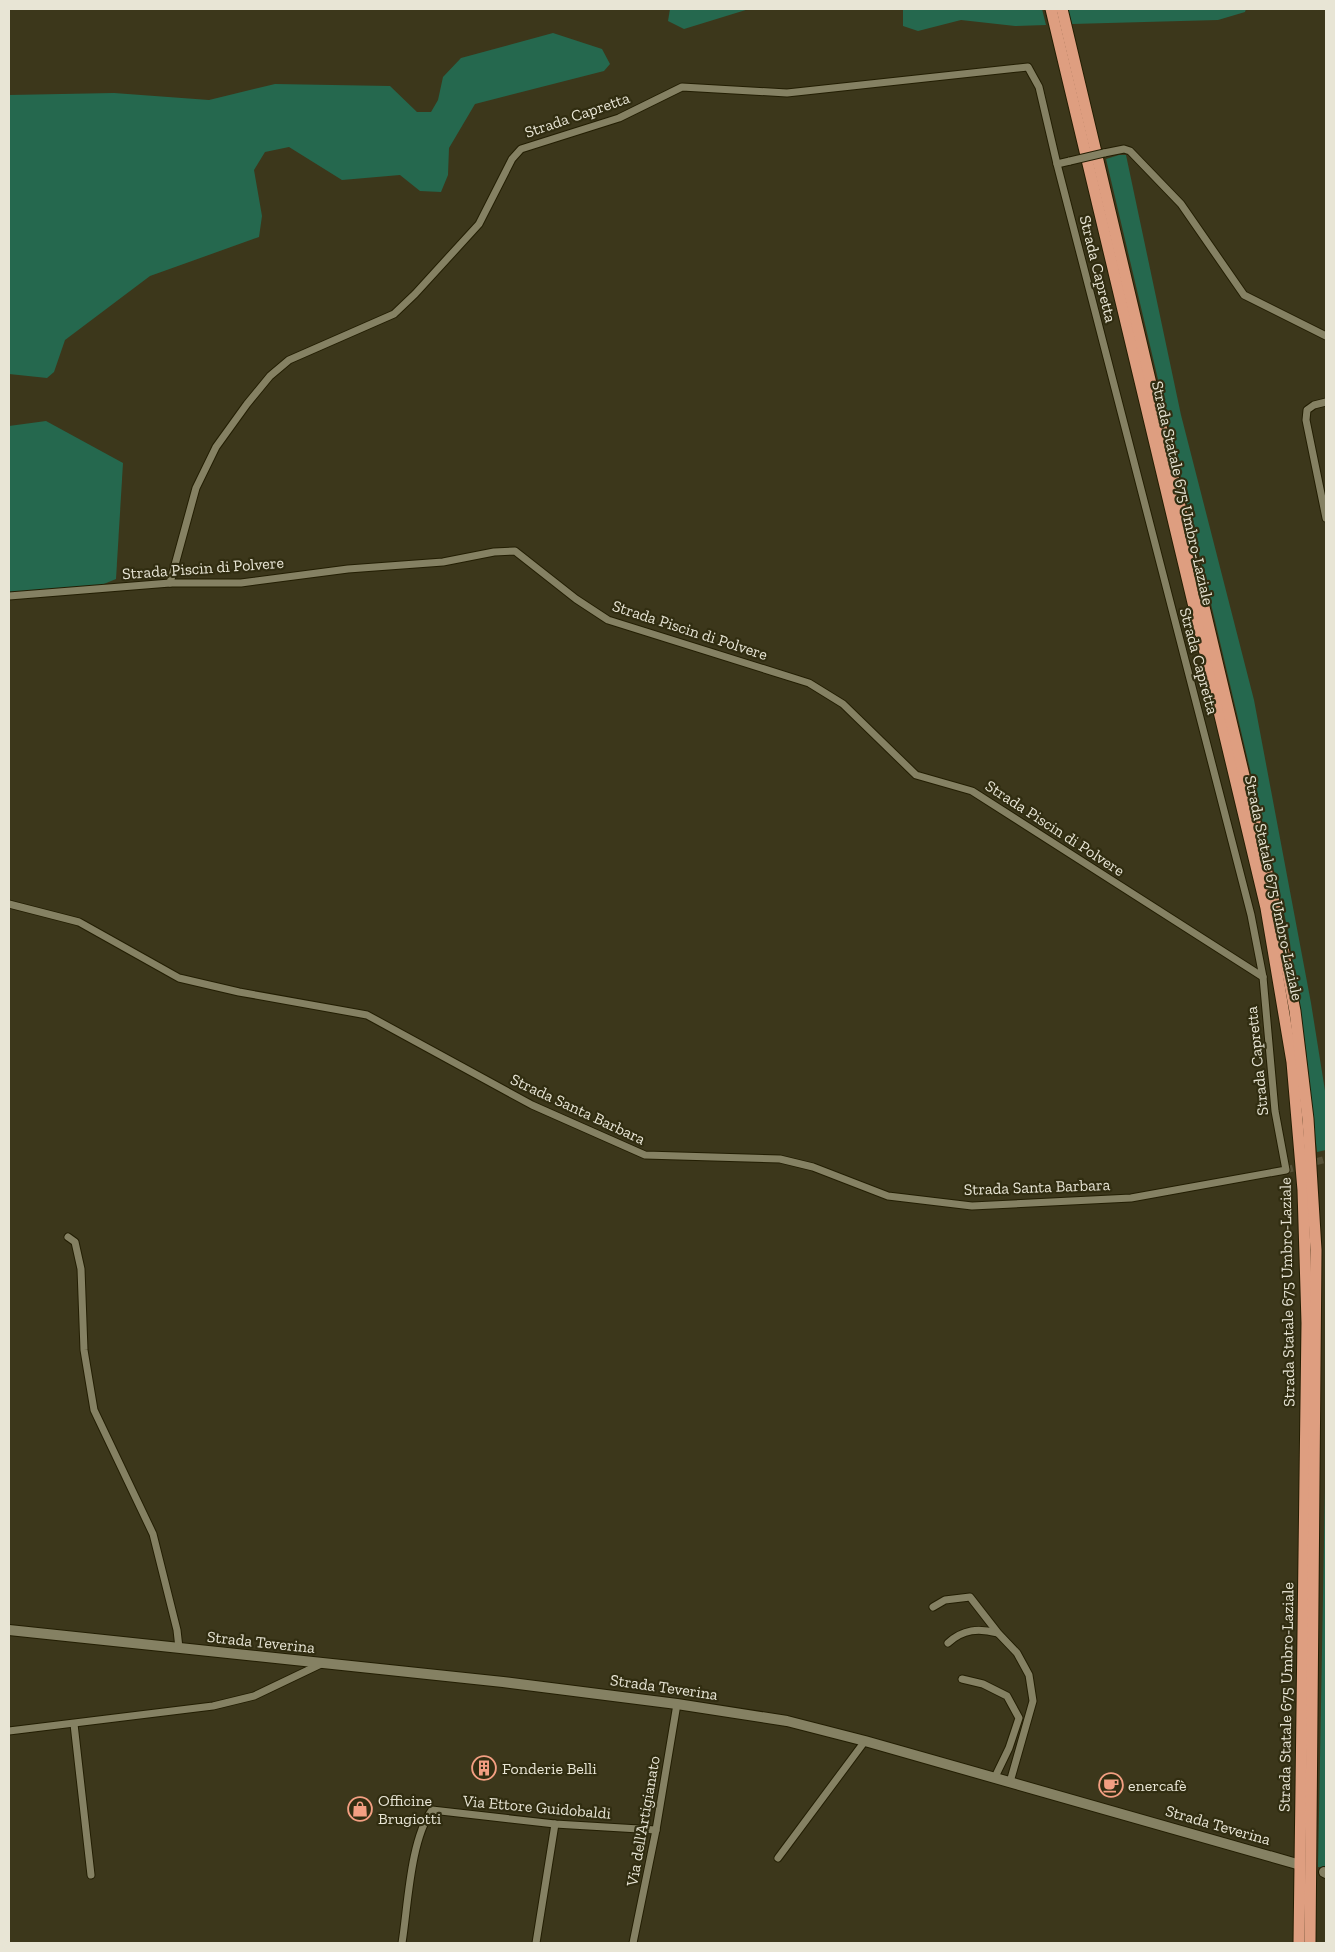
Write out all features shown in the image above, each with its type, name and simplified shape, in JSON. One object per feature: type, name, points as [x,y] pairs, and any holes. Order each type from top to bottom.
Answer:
[{"type":"highway","name":"Strada Statale 675 Umbro-Laziale","points":[[1051,9],[1266,908],[1292,1062],[1303,1190],[1307,1322],[1299,1943]]},
{"type":"highway","name":"Strada Statale 675 Umbro-Laziale","points":[[1062,9],[1276,906],[1295,1011],[1308,1119],[1316,1250],[1310,1943]]},
{"type":"main road","name":"Strada Teverina","points":[[9,1630],[502,1682],[678,1704],[787,1721],[995,1777],[1297,1864]]},
{"type":"street","name":"Strada Capretta","points":[[170,584],[196,488],[216,447],[247,404],[270,376],[289,360],[385,319],[401,308],[479,224],[512,158],[521,149],[619,118],[682,87],[787,93],[1028,67],[1038,87],[1251,915],[1263,977],[1275,1112],[1286,1170]]},
{"type":"street","points":[[1057,164],[1124,149],[1130,151],[1181,204],[1244,295],[1326,336]]},
{"type":"street","points":[[1326,402],[1314,405],[1308,410],[1306,420],[1326,518]]},
{"type":"street","name":"Strada Piscin di Polvere","points":[[9,596],[170,584],[241,583],[348,569],[443,562],[494,552],[515,551],[576,599],[608,620],[809,683],[843,704],[916,775],[972,790],[1263,977]]},
{"type":"street","name":"Strada Santa Barbara","points":[[9,904],[79,922],[179,978],[239,992],[367,1015],[532,1105],[645,1155],[780,1159],[813,1167],[888,1196],[972,1206],[1130,1198],[1286,1170]]},
{"type":"street","points":[[68,1237],[76,1242],[81,1269],[84,1350],[94,1410],[153,1534],[177,1630],[178,1648]]},
{"type":"street","points":[[933,1607],[945,1600],[970,1597],[998,1633],[1017,1653],[1029,1675],[1033,1701],[1010,1782]]},
{"type":"street","points":[[948,1643],[955,1637],[980,1628],[998,1633]]},
{"type":"street","points":[[9,1731],[221,1704],[254,1696],[321,1664]]},
{"type":"street","points":[[962,1679],[983,1684],[1007,1696],[1019,1718],[1009,1748],[995,1777]]},
{"type":"street","name":"Via dell'Artigianato","points":[[634,1943],[678,1704]]},
{"type":"street","points":[[74,1724],[91,1876]]},
{"type":"street","points":[[778,1858],[865,1741]]},
{"type":"street","name":"Via Ettore Guidobaldi","points":[[402,1943],[417,1845],[432,1810],[555,1824],[656,1830]]},
{"type":"street","points":[[536,1943],[555,1824]]},
{"type":"green space","points":[[670,9],[749,9],[684,29],[668,21]]},
{"type":"green space","points":[[903,9],[1042,9],[1046,25],[1015,26],[961,20],[918,31],[903,26]]},
{"type":"green space","points":[[1068,9],[1246,9],[1245,12],[1218,20],[1072,24]]},
{"type":"green space","points":[[553,33],[602,49],[610,64],[604,71],[475,104],[449,148],[448,175],[441,192],[420,191],[400,175],[342,180],[289,147],[265,152],[254,170],[262,216],[259,237],[150,276],[65,340],[54,372],[47,378],[9,374],[9,95],[114,93],[209,100],[275,84],[390,86],[417,112],[431,112],[438,100],[443,77],[461,58]]},
{"type":"green space","points":[[1126,155],[1181,415],[1254,700],[1311,1003],[1326,1097],[1326,1150],[1317,1152],[1306,1050],[1288,930],[1106,159]]},
{"type":"green space","points":[[46,421],[123,463],[116,579],[99,586],[9,592],[9,426]]},
{"type":"green space","points":[[1326,1488],[1326,1868],[1318,1867]]},
{"type":"tunnel","points":[[1286,1170],[1326,1159]]},
{"type":"place","name":"Fonderie Belli","points":[[484,1768]]},
{"type":"place","name":"enercafè","points":[[1111,1785]]},
{"type":"place","name":"Officine Brugiotti","points":[[360,1809]]}]
